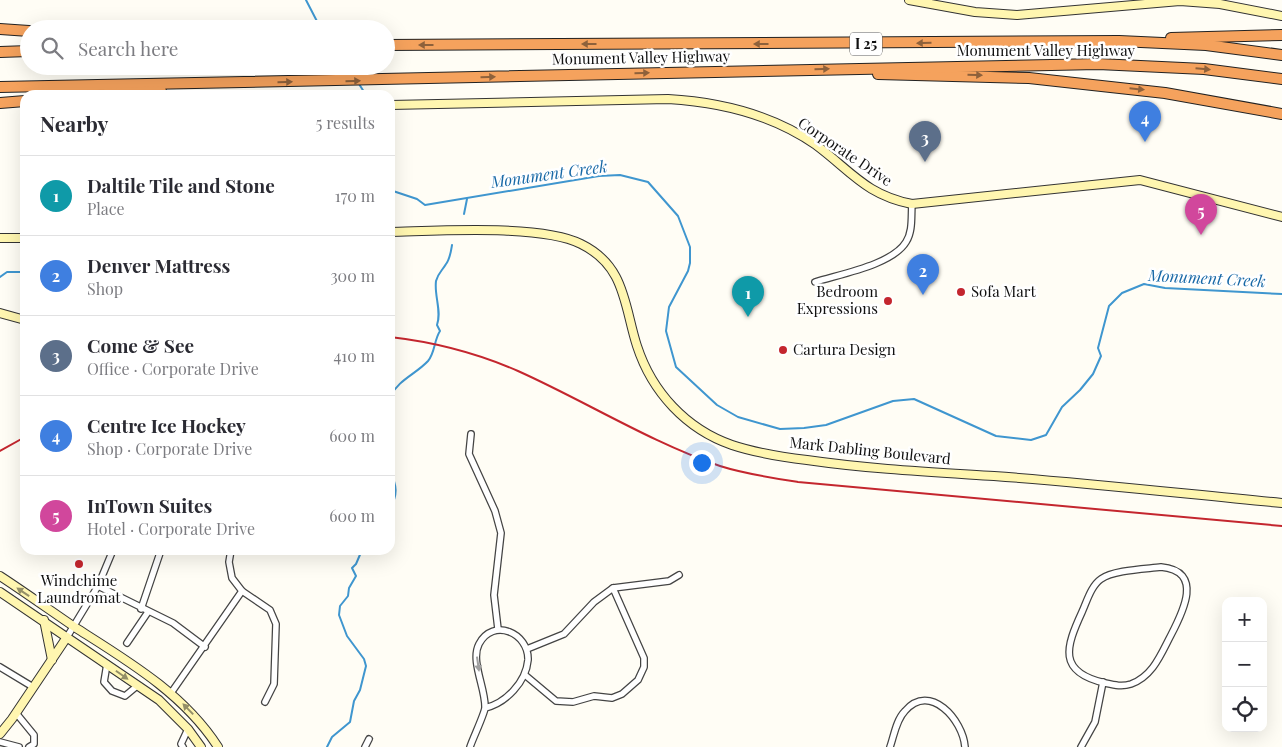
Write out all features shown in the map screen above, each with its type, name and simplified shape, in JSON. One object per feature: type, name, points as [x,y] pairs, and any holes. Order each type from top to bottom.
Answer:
[{"type":"highway","points":[[0,29],[20,30]]},
{"type":"highway","points":[[1095,41],[1216,36],[1282,36]]},
{"type":"highway","name":"Monument Valley Highway","points":[[395,45],[1095,41],[1206,45],[1282,55]]},
{"type":"highway","points":[[0,52],[20,51]]},
{"type":"highway","name":"Monument Valley Highway","points":[[0,87],[387,80],[840,68],[1146,65],[1204,69],[1282,79]]},
{"type":"highway","points":[[840,68],[868,74],[958,75],[1048,80],[1165,93],[1282,114]]},
{"type":"highway","points":[[172,90],[249,82]]},
{"type":"highway","points":[[0,103],[20,101]]},
{"type":"street","points":[[909,0],[975,12],[1017,15],[1180,1],[1220,4],[1282,16]]},
{"type":"street","name":"Corporate Drive","points":[[395,105],[668,99],[696,101],[736,109],[789,130],[814,144],[873,192],[885,198],[912,204],[1140,180],[1282,216]]},
{"type":"street","points":[[815,282],[882,261],[894,255],[906,243],[911,230],[912,204]]},
{"type":"street","name":"Mark Dabling Boulevard","points":[[395,232],[534,233],[570,239],[595,252],[614,272],[622,287],[636,344],[648,374],[656,387],[672,406],[691,422],[709,435],[732,445],[762,453],[836,465],[996,476],[1282,503]]},
{"type":"street","points":[[0,238],[20,238]]},
{"type":"street","points":[[0,313],[20,319]]},
{"type":"street","points":[[470,434],[469,454],[495,511],[500,533],[494,595],[498,629]]},
{"type":"street","points":[[0,734],[74,626],[98,586],[111,555]]},
{"type":"street","points":[[141,609],[159,555]]},
{"type":"street","points":[[230,555],[229,562],[232,578],[242,590],[264,605],[274,616],[276,624],[274,684],[265,702]]},
{"type":"street","points":[[1160,567],[1175,571],[1185,582],[1188,599],[1155,666],[1132,684],[1118,686],[1103,682],[1082,676],[1072,663],[1069,654],[1070,640],[1093,588],[1108,575],[1160,567]]},
{"type":"street","points":[[527,649],[564,634],[594,602],[613,588],[669,582],[679,575]]},
{"type":"street","points":[[0,576],[118,654],[171,693],[207,730],[218,747]]},
{"type":"street","points":[[98,586],[141,609],[173,623],[205,647]]},
{"type":"street","points":[[524,675],[549,698],[562,703],[594,696],[617,696],[638,680],[644,667],[644,658],[613,588]]},
{"type":"street","points":[[171,693],[205,647],[242,590]]},
{"type":"street","points":[[0,592],[44,620],[159,700],[188,728],[201,747]]},
{"type":"street","points":[[127,643],[148,612]]},
{"type":"street","points":[[44,620],[52,660]]},
{"type":"street","points":[[470,747],[485,708],[477,651],[484,636],[498,629],[510,630],[518,636],[527,649],[528,663],[524,675],[502,701],[485,708]]},
{"type":"street","points":[[107,664],[104,682],[112,691],[125,696],[137,686]]},
{"type":"street","points":[[1,668],[33,687]]},
{"type":"street","points":[[1081,747],[1095,722],[1103,682]]},
{"type":"street","points":[[890,747],[903,712],[916,702],[926,701],[938,703],[946,708],[962,734],[965,747]]},
{"type":"street","points":[[16,713],[34,735],[34,744],[29,747]]},
{"type":"street","points":[[183,747],[181,744],[188,728]]},
{"type":"street","points":[[365,747],[369,739]]},
{"type":"street","points":[[0,742],[19,747]]},
{"type":"waterway","points":[[306,0],[316,20]]},
{"type":"waterway","points":[[359,84],[363,90]]},
{"type":"waterway","name":"Monument Creek","points":[[395,192],[417,199],[425,205],[599,176],[620,175],[648,182],[678,216],[690,247],[688,271],[669,307],[666,331],[676,367],[717,405],[738,417],[780,429],[826,425],[893,401],[914,399],[996,436],[1031,440],[1046,435],[1062,407],[1093,374],[1101,356],[1098,348],[1109,306],[1122,293],[1144,284],[1165,288],[1282,294]]},
{"type":"waterway","points":[[464,214],[467,199]]},
{"type":"waterway","points":[[395,389],[423,366],[432,354],[440,331],[437,325],[439,314],[436,281],[448,260],[452,245]]},
{"type":"waterway","name":"Monument Creek","points":[[0,277],[7,272],[20,272]]},
{"type":"waterway","points":[[395,486],[395,494]]},
{"type":"waterway","points":[[327,747],[332,737],[350,722],[354,701],[360,690],[366,666],[364,659],[347,636],[339,615],[340,606],[348,596],[349,588],[356,576],[352,568],[360,555]]},
{"type":"railway","points":[[395,338],[455,349],[503,365],[668,445],[720,466],[749,474],[798,482],[1282,526]]},
{"type":"railway","points":[[0,451],[20,440]]},
{"type":"place","name":"Centre Ice Hockey","points":[[1145,142]]},
{"type":"place","name":"Come & See","points":[[925,162]]},
{"type":"place","name":"InTown Suites","points":[[1201,235]]},
{"type":"place","name":"Sofa Mart","points":[[961,292]]},
{"type":"place","name":"Denver Mattress","points":[[923,295]]},
{"type":"place","name":"Bedroom Expressions","points":[[888,301]]},
{"type":"place","name":"Daltile Tile and Stone","points":[[748,317]]},
{"type":"place","name":"Cartura Design","points":[[783,350]]},
{"type":"place","name":"Windchime Laundromat","points":[[79,564]]}]
